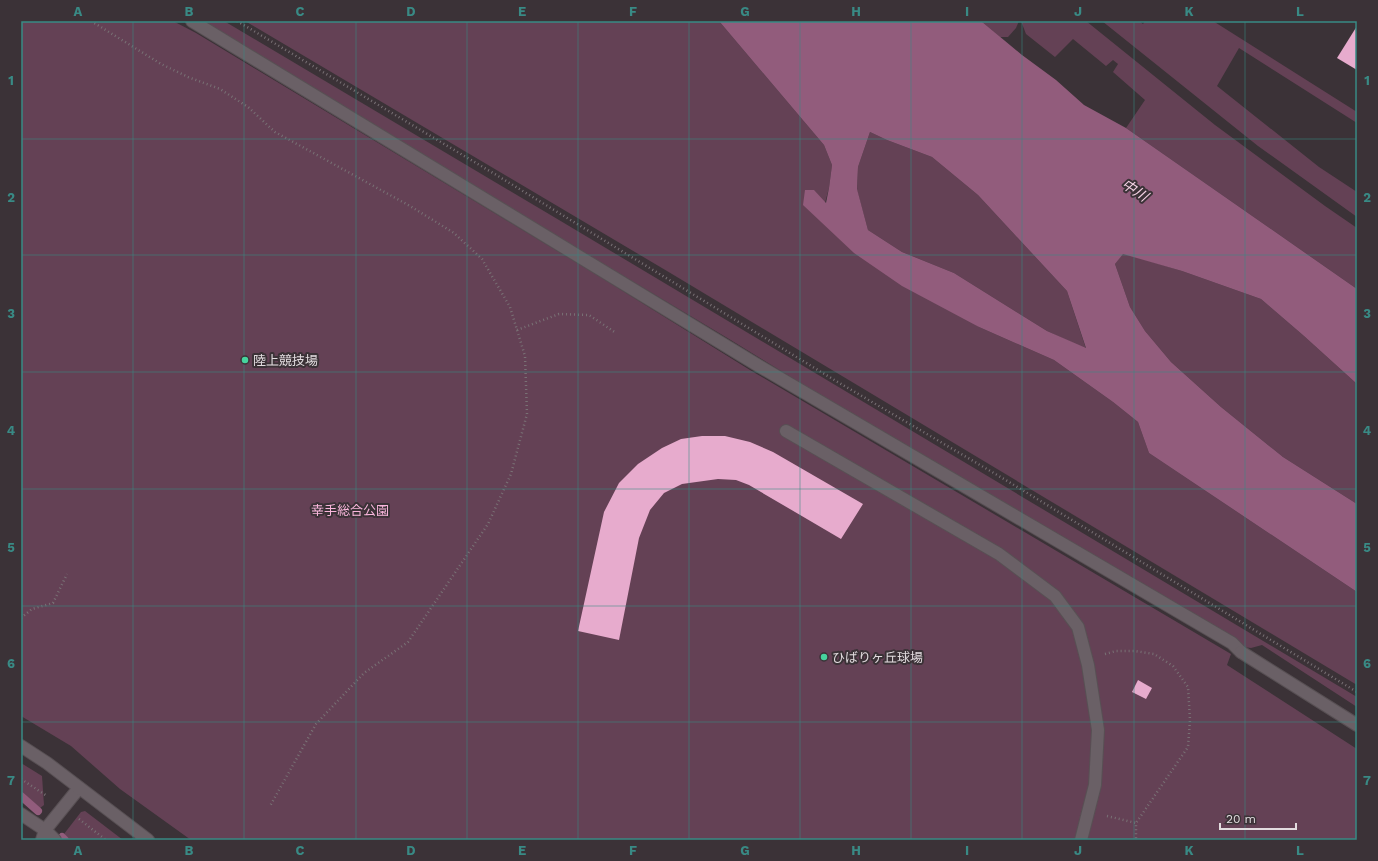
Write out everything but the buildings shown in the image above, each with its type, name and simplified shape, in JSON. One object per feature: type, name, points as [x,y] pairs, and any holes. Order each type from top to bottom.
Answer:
[{"type":"street","points":[[192,21],[759,366],[1232,643],[1240,652],[1357,725]]},
{"type":"street","points":[[786,431],[999,554],[1055,596],[1078,627],[1087,659],[1098,730],[1095,785],[1081,840]]},
{"type":"street","points":[[21,746],[47,763],[148,840]]},
{"type":"street","points":[[43,835],[79,788]]},
{"type":"street","points":[[21,814],[43,835],[55,840]]},
{"type":"path","points":[[91,21],[160,64],[220,90],[248,107],[275,132],[410,206],[454,233],[482,259],[510,307],[525,356],[527,414],[511,474],[488,524],[408,642],[364,673],[316,724],[270,806]]},
{"type":"path","points":[[237,21],[505,180],[836,381],[1030,495],[1357,692]]},
{"type":"path","points":[[517,330],[559,314],[589,315],[616,333]]},
{"type":"path","points":[[21,618],[32,609],[53,603],[67,574]]},
{"type":"path","points":[[1087,659],[1116,651],[1135,651],[1154,654],[1173,666],[1188,687],[1190,720],[1188,747],[1136,823],[1136,840]]},
{"type":"path","points":[[1088,812],[1136,823]]},
{"type":"green space","name":"幸手総合公園","points":[[21,21],[173,21],[196,33],[597,275],[750,370],[1231,654],[1227,665],[1357,749],[1357,840],[191,840],[120,789],[71,746],[21,716]]},
{"type":"green space","points":[[201,21],[224,21],[1357,697],[1357,707],[1262,645],[1251,648],[1243,647],[857,418],[729,339]]},
{"type":"green space","points":[[245,21],[719,21],[824,145],[832,165],[829,188],[825,203],[805,190],[979,327],[1054,360],[1113,402],[1138,422],[1149,453],[1357,592],[1357,685],[667,271]]},
{"type":"green space","points":[[981,21],[1019,21],[1016,28],[1008,37],[1000,37]]},
{"type":"green space","points":[[1021,21],[1086,21],[1215,125],[1357,228],[1357,289],[1126,128],[1145,100],[1113,72],[1118,64],[1113,60],[1106,66],[1073,39],[1055,57],[1026,34]]},
{"type":"green space","points":[[1102,21],[1139,21],[1143,24],[1145,21],[1213,21],[1357,112],[1357,123],[1239,48],[1217,86],[1319,167],[1357,192],[1357,217],[1258,146]]},
{"type":"green space","points":[[870,132],[932,157],[978,195],[1067,291],[1086,349],[1047,331],[954,273],[902,252],[868,230],[857,190],[858,167]]},
{"type":"green space","points":[[1123,253],[1182,271],[1261,299],[1357,384],[1357,504],[1283,457],[1221,407],[1171,362],[1145,331],[1130,307],[1115,264]]},
{"type":"green space","points":[[21,763],[42,776],[44,805],[40,808],[21,791]]},
{"type":"green space","points":[[85,811],[123,840],[70,840],[64,834],[81,812]]},
{"type":"water","name":"中川","points":[[719,21],[981,21],[1022,55],[1056,80],[1084,105],[1126,128],[1357,289],[1357,384],[1261,299],[1182,271],[1123,254],[1115,264],[1130,307],[1145,331],[1171,362],[1221,407],[1283,457],[1357,504],[1357,592],[1149,453],[1138,422],[1113,402],[1054,360],[979,327],[902,286],[854,253],[803,205],[805,190],[814,190],[826,203],[832,165],[824,145]],"holes":[[[870,132],[932,157],[978,195],[1067,291],[1086,348],[1047,331],[954,273],[902,252],[868,230],[857,189],[858,167]]]},
{"type":"waterway","points":[[21,796],[38,811]]},
{"type":"waterway","points":[[62,837],[65,840]]},
{"type":"place","name":"陸上競技場","points":[[245,360]]},
{"type":"place","name":"ひばりヶ丘球場","points":[[824,657]]}]
